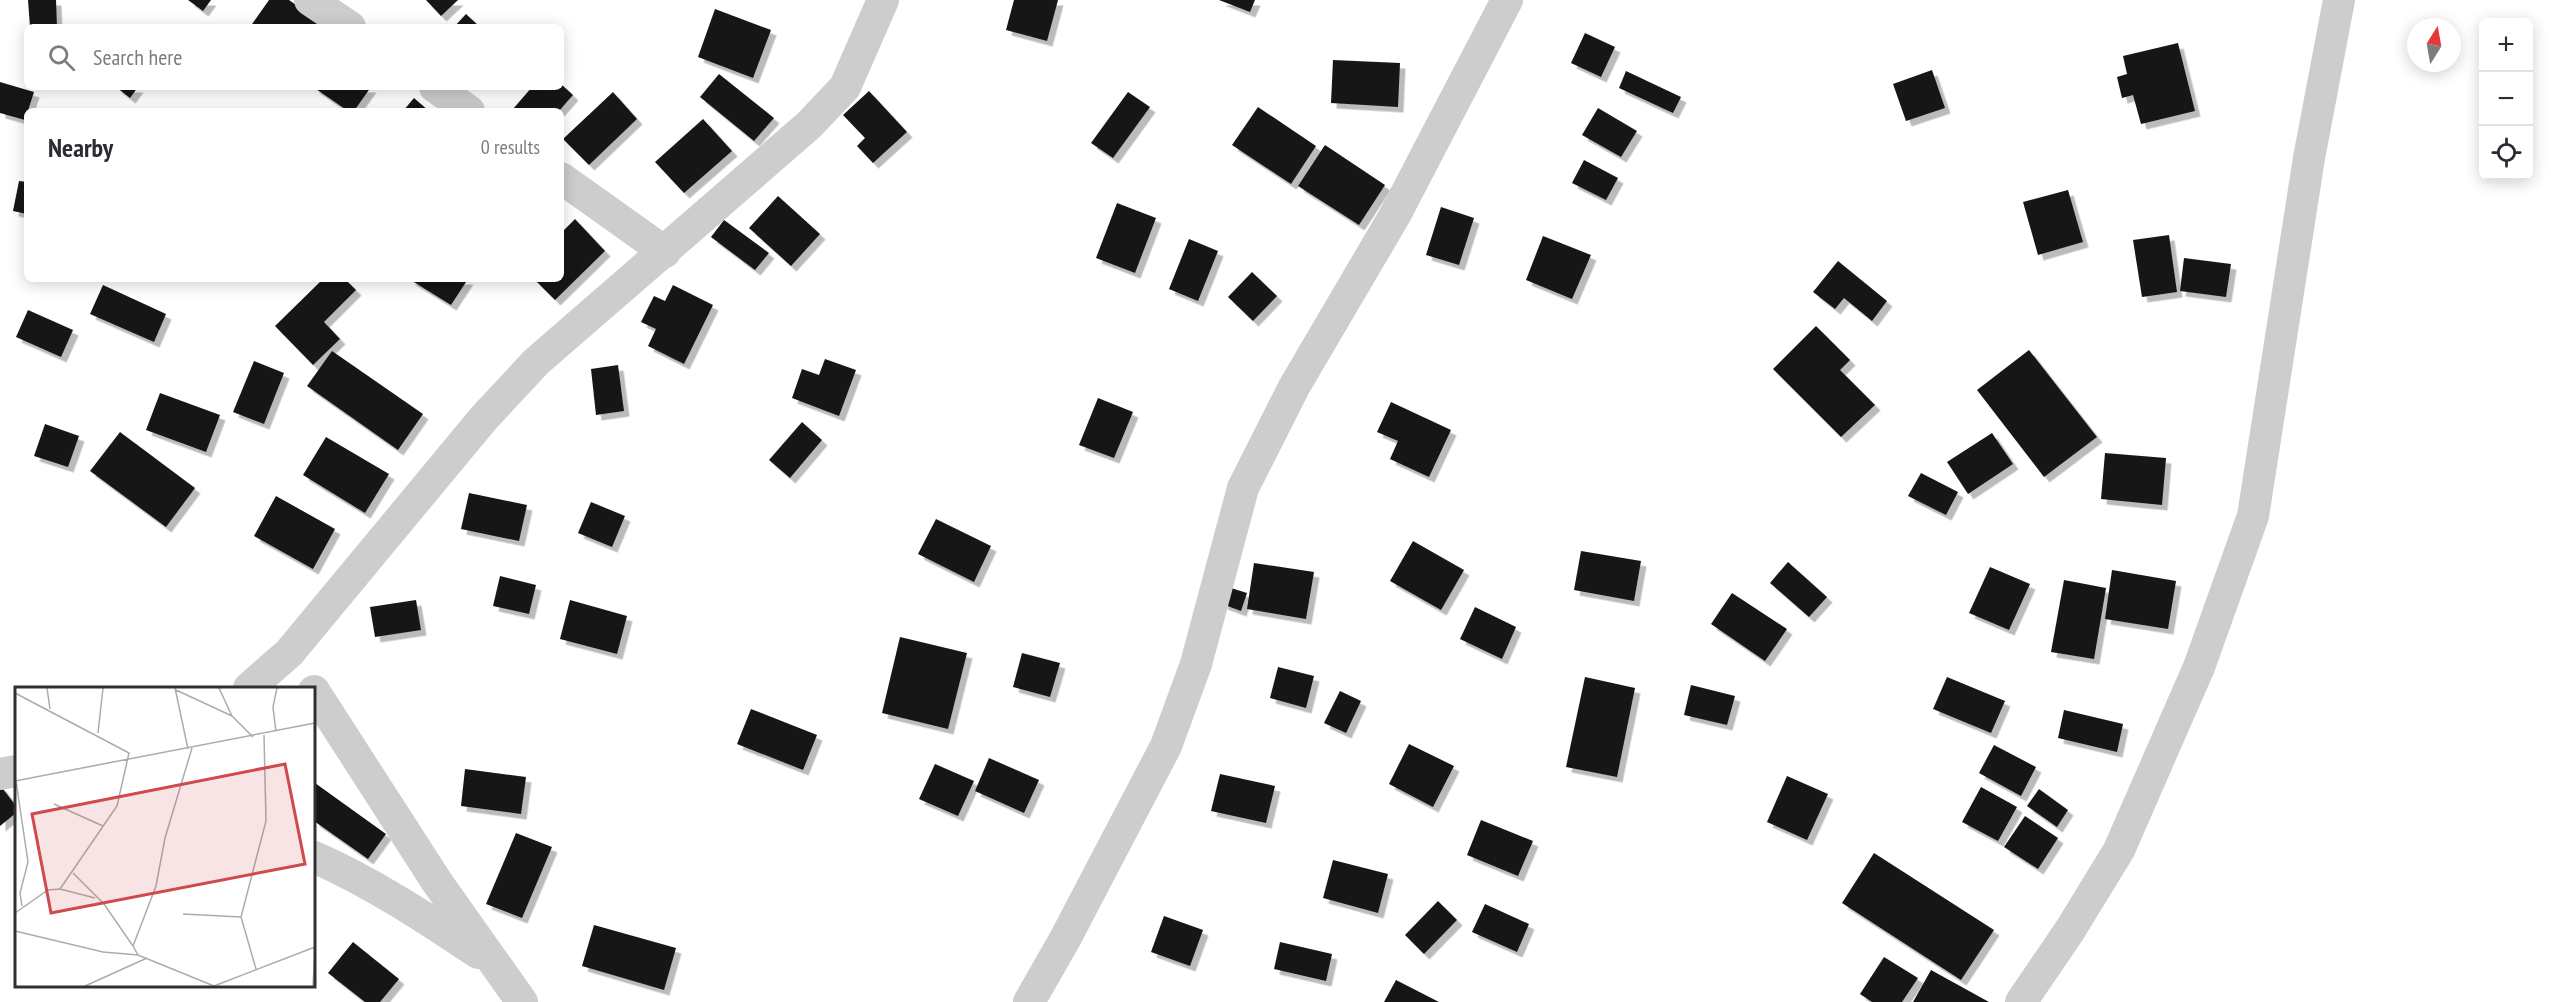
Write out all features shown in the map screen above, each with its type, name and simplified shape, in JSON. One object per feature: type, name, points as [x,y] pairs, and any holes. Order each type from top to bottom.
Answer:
[{"type":"street","points":[[310,0],[346,24]]},
{"type":"street","points":[[250,687],[289,653],[483,419],[536,362],[809,125],[845,87],[883,0]]},
{"type":"street","points":[[1029,1002],[1065,939],[1166,746],[1196,664],[1243,488],[1294,387],[1395,215],[1507,0]]},
{"type":"street","points":[[2021,1002],[2070,930],[2119,850],[2199,667],[2253,516],[2309,158],[2340,0]]},
{"type":"street","points":[[439,90],[464,108]]},
{"type":"street","points":[[564,180],[665,252]]},
{"type":"street","points":[[289,653],[311,687]]},
{"type":"street","points":[[315,693],[437,882],[522,1002]]},
{"type":"street","points":[[0,774],[15,771]]},
{"type":"street","points":[[315,856],[432,922],[492,962]]},
{"type":"building","points":[[28,0],[56,0],[57,24],[30,24]]},
{"type":"building","points":[[188,0],[211,0],[203,11]]},
{"type":"building","points":[[269,0],[289,0],[319,21],[317,24],[252,24]]},
{"type":"building","points":[[426,0],[458,0],[441,16]]},
{"type":"building","points":[[1014,0],[1058,0],[1047,41],[1006,30]]},
{"type":"building","points":[[1219,0],[1255,0],[1250,12]]},
{"type":"building","points":[[715,9],[771,30],[753,78],[698,57]]},
{"type":"building","points":[[466,14],[477,24],[457,24]]},
{"type":"building","points":[[1585,33],[1615,47],[1601,77],[1571,63]]},
{"type":"building","points":[[2178,43],[2195,111],[2141,124],[2133,95],[2122,98],[2117,77],[2127,74],[2123,56]]},
{"type":"building","points":[[1333,60],[1400,63],[1398,107],[1331,103]]},
{"type":"building","points":[[1932,70],[1945,108],[1906,121],[1893,84]]},
{"type":"building","points":[[1626,71],[1681,97],[1673,113],[1619,88]]},
{"type":"building","points":[[719,74],[774,118],[754,141],[700,97]]},
{"type":"building","points":[[0,82],[34,92],[29,108],[24,108],[24,120],[0,113]]},
{"type":"building","points":[[564,87],[573,95],[562,108],[514,108],[529,90],[564,90]]},
{"type":"building","points":[[120,90],[136,90],[130,98]]},
{"type":"building","points":[[317,90],[369,90],[356,108],[344,108]]},
{"type":"building","points":[[869,91],[907,132],[873,163],[857,146],[865,138],[843,115]]},
{"type":"building","points":[[613,92],[637,119],[589,165],[564,138]]},
{"type":"building","points":[[1128,92],[1150,107],[1113,158],[1091,143]]},
{"type":"building","points":[[414,98],[426,108],[406,108]]},
{"type":"building","points":[[1258,107],[1316,146],[1291,184],[1232,145]]},
{"type":"building","points":[[1598,108],[1637,131],[1621,157],[1582,135]]},
{"type":"building","points":[[703,119],[732,151],[684,193],[655,162]]},
{"type":"building","points":[[1325,145],[1385,185],[1359,225],[1298,186]]},
{"type":"building","points":[[1584,160],[1618,178],[1606,200],[1572,183]]},
{"type":"building","points":[[19,181],[24,182],[24,213],[13,211]]},
{"type":"building","points":[[2068,190],[2083,242],[2038,255],[2023,202]]},
{"type":"building","points":[[778,196],[820,234],[791,266],[749,228]]},
{"type":"building","points":[[1117,203],[1156,218],[1135,273],[1096,258]]},
{"type":"building","points":[[1441,207],[1474,218],[1459,265],[1426,255]]},
{"type":"building","points":[[575,219],[605,251],[555,300],[537,282],[564,282],[564,230]]},
{"type":"building","points":[[724,220],[769,253],[755,270],[711,237]]},
{"type":"building","points":[[2169,235],[2177,292],[2142,297],[2133,240]]},
{"type":"building","points":[[1543,236],[1591,255],[1572,299],[1526,280]]},
{"type":"building","points":[[1189,239],[1218,251],[1198,301],[1169,289]]},
{"type":"building","points":[[2184,258],[2231,264],[2226,297],[2180,291]]},
{"type":"building","points":[[1838,261],[1887,301],[1872,321],[1844,298],[1835,309],[1813,292]]},
{"type":"building","points":[[1252,272],[1277,296],[1253,321],[1228,297]]},
{"type":"building","points":[[320,282],[348,282],[356,290],[324,322],[340,339],[313,365],[275,326]]},
{"type":"building","points":[[414,282],[466,282],[451,305]]},
{"type":"building","points":[[103,285],[166,314],[154,342],[90,314]]},
{"type":"building","points":[[673,285],[713,305],[684,364],[648,346],[656,329],[641,322],[654,296],[665,301]]},
{"type":"building","points":[[28,310],[73,330],[61,357],[16,337]]},
{"type":"building","points":[[1816,326],[1850,360],[1840,370],[1875,405],[1841,437],[1773,369]]},
{"type":"building","points":[[2029,350],[2097,437],[2044,477],[1977,390]]},
{"type":"building","points":[[332,351],[423,414],[398,450],[307,386]]},
{"type":"building","points":[[825,359],[856,370],[839,416],[792,398],[802,369],[819,375]]},
{"type":"building","points":[[254,361],[284,373],[264,424],[233,412]]},
{"type":"building","points":[[618,365],[624,411],[596,415],[591,369]]},
{"type":"building","points":[[160,393],[220,415],[206,452],[146,430]]},
{"type":"building","points":[[1098,398],[1133,412],[1114,458],[1079,445]]},
{"type":"building","points":[[1391,402],[1451,430],[1429,477],[1390,459],[1398,441],[1377,432]]},
{"type":"building","points":[[802,422],[822,440],[790,478],[769,460]]},
{"type":"building","points":[[45,424],[79,436],[68,467],[34,456]]},
{"type":"building","points":[[120,432],[195,488],[166,527],[90,471]]},
{"type":"building","points":[[1992,433],[2013,464],[1968,494],[1947,462]]},
{"type":"building","points":[[326,437],[389,474],[365,513],[303,475]]},
{"type":"building","points":[[2105,453],[2166,458],[2162,505],[2101,499]]},
{"type":"building","points":[[1921,473],[1958,492],[1946,515],[1908,496]]},
{"type":"building","points":[[469,493],[527,505],[519,541],[461,529]]},
{"type":"building","points":[[276,496],[335,529],[313,569],[254,536]]},
{"type":"building","points":[[591,502],[625,516],[612,547],[578,533]]},
{"type":"building","points":[[936,519],[991,546],[974,582],[918,554]]},
{"type":"building","points":[[1413,541],[1464,570],[1441,610],[1390,581]]},
{"type":"building","points":[[1581,551],[1641,561],[1634,601],[1574,590]]},
{"type":"building","points":[[1788,562],[1827,597],[1809,617],[1770,583]]},
{"type":"building","points":[[1254,563],[1314,572],[1306,619],[1247,609]]},
{"type":"building","points":[[1990,567],[2030,584],[2009,630],[1969,613]]},
{"type":"building","points":[[2112,570],[2176,581],[2168,629],[2105,619]]},
{"type":"building","points":[[500,576],[536,585],[529,614],[493,606]]},
{"type":"building","points":[[2064,580],[2106,588],[2094,659],[2051,652]]},
{"type":"building","points":[[1228,587],[1247,593],[1241,611],[1222,604]]},
{"type":"building","points":[[1732,593],[1787,629],[1765,661],[1711,624]]},
{"type":"building","points":[[416,600],[421,630],[375,637],[370,607]]},
{"type":"building","points":[[570,600],[627,616],[617,654],[560,639]]},
{"type":"building","points":[[1475,607],[1516,627],[1502,659],[1460,639]]},
{"type":"building","points":[[900,637],[967,653],[948,729],[882,713]]},
{"type":"building","points":[[1022,653],[1060,663],[1050,697],[1013,687]]},
{"type":"building","points":[[1278,667],[1314,676],[1306,708],[1270,698]]},
{"type":"building","points":[[1585,677],[1635,688],[1617,777],[1566,767]]},
{"type":"building","points":[[1947,677],[2005,701],[1991,733],[1933,709]]},
{"type":"building","points":[[1691,685],[1735,696],[1727,725],[1684,715]]},
{"type":"building","points":[[1340,691],[1361,701],[1346,733],[1324,723]]},
{"type":"building","points":[[751,709],[817,735],[803,770],[737,744]]},
{"type":"building","points":[[2064,710],[2123,724],[2117,752],[2058,738]]},
{"type":"building","points":[[1409,744],[1454,766],[1433,807],[1389,784]]},
{"type":"building","points":[[1994,745],[2036,767],[2021,796],[1979,773]]},
{"type":"building","points":[[989,758],[1039,780],[1024,813],[975,791]]},
{"type":"building","points":[[935,764],[974,781],[958,816],[919,799]]},
{"type":"building","points":[[465,769],[526,777],[521,814],[461,806]]},
{"type":"building","points":[[1220,774],[1275,786],[1266,823],[1211,811]]},
{"type":"building","points":[[1787,776],[1828,794],[1807,840],[1767,822]]},
{"type":"building","points":[[315,783],[386,834],[368,859],[315,822]]},
{"type":"building","points":[[0,785],[15,805],[15,814],[0,826]]},
{"type":"building","points":[[1981,787],[2017,807],[1998,841],[1962,822]]},
{"type":"building","points":[[2039,789],[2068,810],[2057,827],[2027,806]]},
{"type":"building","points":[[2025,816],[2058,838],[2038,869],[2004,847]]},
{"type":"building","points":[[1481,820],[1533,841],[1518,876],[1467,855]]},
{"type":"building","points":[[516,833],[552,847],[522,918],[486,904]]},
{"type":"building","points":[[1874,853],[1994,930],[1961,980],[1842,903]]},
{"type":"building","points":[[1333,860],[1388,874],[1378,913],[1323,898]]},
{"type":"building","points":[[1438,901],[1457,920],[1424,954],[1405,935]]},
{"type":"building","points":[[1485,904],[1529,924],[1517,952],[1472,932]]},
{"type":"building","points":[[1164,916],[1203,930],[1190,966],[1151,952]]},
{"type":"building","points":[[594,925],[676,948],[664,990],[582,966]]},
{"type":"building","points":[[353,942],[399,979],[380,1002],[365,1002],[328,973]]},
{"type":"building","points":[[1280,942],[1332,954],[1326,981],[1274,969]]},
{"type":"building","points":[[1884,957],[1918,978],[1902,1002],[1872,1002],[1860,994]]},
{"type":"building","points":[[1931,970],[1989,1002],[1913,1002]]},
{"type":"building","points":[[1396,980],[1439,1002],[1384,1002]]}]
